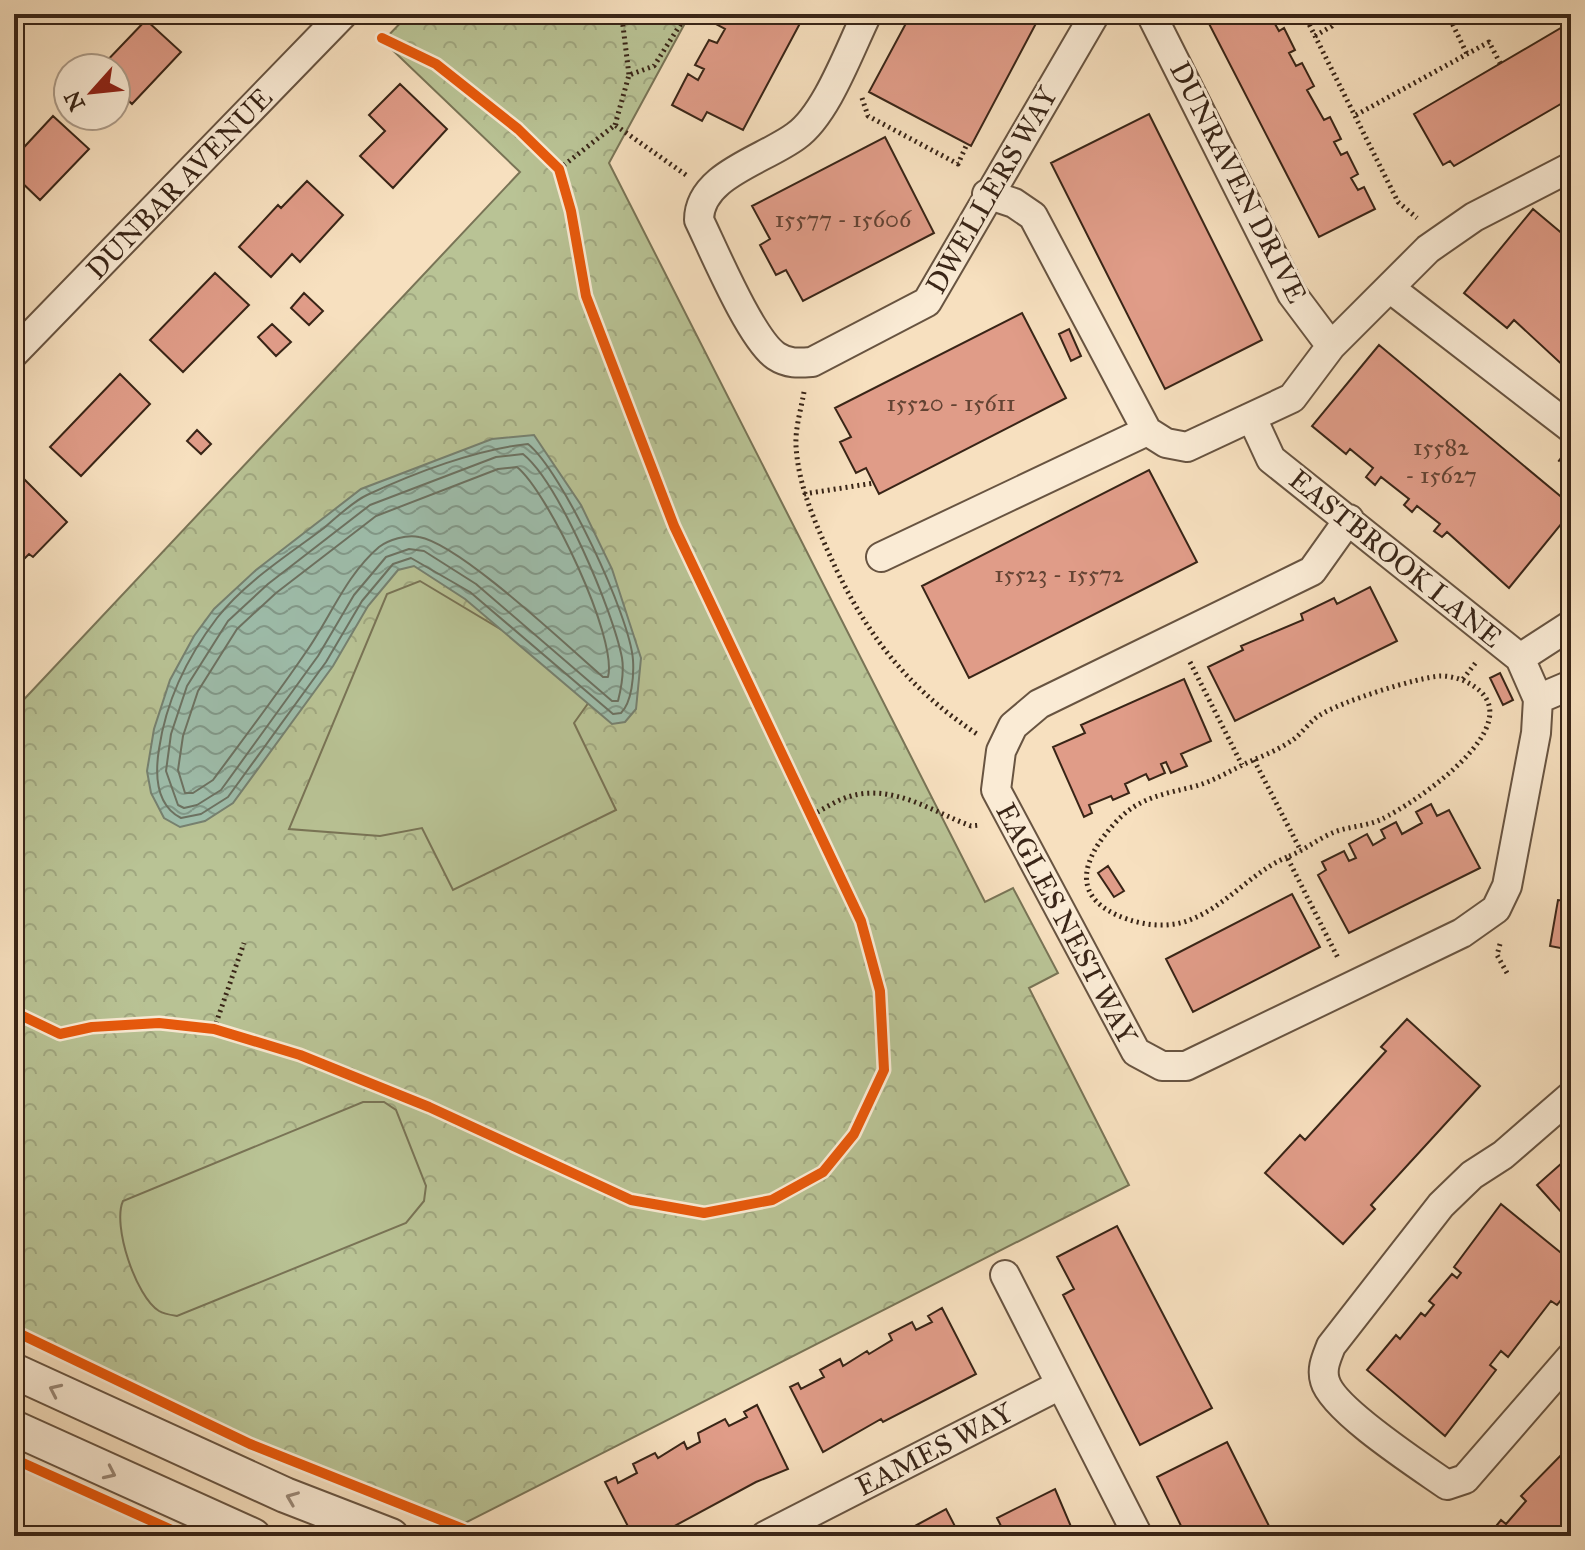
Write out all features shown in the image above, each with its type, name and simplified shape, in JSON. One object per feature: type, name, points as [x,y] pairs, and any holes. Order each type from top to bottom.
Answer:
[{"type":"street","name":"DUNBAR AVENUE","points":[[14,353],[343,14]]},
{"type":"street","name":"DWELLERS WAY","points":[[867,14],[821,106],[800,134],[721,179],[707,191],[699,205],[699,220],[756,331],[775,356],[794,364],[812,362],[927,302],[987,194],[1095,14]]},
{"type":"street","name":"DUNRAVEN DRIVE","points":[[1151,14],[1292,294],[1331,346]]},
{"type":"street","points":[[987,194],[1014,203],[1033,216],[1147,431],[1166,443],[1187,447],[1292,398],[1331,346],[1428,249],[1474,217],[1571,167]]},
{"type":"street","points":[[1391,289],[1571,428]]},
{"type":"street","name":"EASTBROOK LANE","points":[[1252,418],[1271,459],[1520,658],[1538,699]]},
{"type":"street","points":[[881,557],[1147,431]]},
{"type":"street","name":"EAGLES NEST WAY","points":[[1349,519],[1312,571],[1039,704],[1013,726],[1001,751],[996,790],[1136,1052],[1162,1066],[1186,1066],[1462,933],[1496,909],[1507,886],[1519,832],[1536,733],[1538,699]]},
{"type":"street","points":[[1520,658],[1571,625]]},
{"type":"street","points":[[1538,699],[1571,685]]},
{"type":"street","points":[[1571,1096],[1503,1155],[1472,1175],[1441,1205],[1331,1346],[1324,1364],[1325,1383],[1341,1406],[1447,1485],[1465,1479],[1571,1357]]},
{"type":"street","points":[[1005,1275],[1138,1536]]},
{"type":"street","points":[[14,1371],[285,1495],[391,1536]]},
{"type":"street","name":"EAMES WAY","points":[[765,1536],[1060,1385]]},
{"type":"street","points":[[14,1428],[253,1536]]},
{"type":"path","points":[[559,169],[615,125],[629,75],[623,26],[617,14]]},
{"type":"path","points":[[629,75],[654,66],[687,14]]},
{"type":"path","points":[[1304,14],[1398,202],[1427,227]]},
{"type":"path","points":[[1315,36],[1332,26],[1342,14]]},
{"type":"path","points":[[1450,19],[1467,54]]},
{"type":"path","points":[[1356,115],[1489,42],[1500,63]]},
{"type":"path","points":[[864,91],[861,100],[868,116],[958,164],[967,144]]},
{"type":"path","points":[[615,125],[694,180]]},
{"type":"path","points":[[549,159],[559,169],[563,183]]},
{"type":"path","points":[[804,494],[874,483]]},
{"type":"path","points":[[1184,651],[1242,765]]},
{"type":"path","points":[[1441,676],[1463,679],[1479,689],[1489,709],[1485,730],[1471,755],[1380,820],[1331,833],[1263,868],[1191,920],[1167,925],[1140,924],[1097,905],[1088,891],[1086,877],[1093,851],[1130,808],[1159,793],[1198,785],[1254,760],[1292,740],[1320,715],[1347,702],[1441,676]]},
{"type":"path","points":[[1254,760],[1301,851]]},
{"type":"path","points":[[812,815],[850,796],[879,793],[907,798],[971,826],[994,824]]},
{"type":"path","points":[[805,801],[818,828]]},
{"type":"path","points":[[1287,857],[1352,986]]},
{"type":"path","points":[[214,1029],[244,943]]},
{"type":"path","points":[[200,1027],[229,1033]]},
{"type":"green space","points":[[409,14],[690,14],[609,163],[985,902],[1013,888],[1058,973],[1029,988],[1129,1185],[457,1527],[275,1453],[14,1336],[14,710],[520,172],[383,41]]},
{"type":"green space","points":[[420,581],[599,688],[574,723],[616,810],[453,890],[422,828],[380,836],[289,829],[387,594]]},
{"type":"green space","points":[[363,1102],[384,1102],[396,1110],[426,1186],[424,1201],[406,1223],[177,1316],[161,1312],[150,1303],[135,1276],[123,1243],[120,1212],[123,1201]]},
{"type":"water","points":[[534,435],[581,505],[612,569],[641,658],[636,709],[625,722],[612,724],[465,599],[414,566],[398,570],[368,606],[333,666],[233,803],[205,821],[180,827],[164,818],[151,793],[147,771],[154,729],[170,680],[194,636],[214,609],[256,570],[361,489],[492,439]]},
{"type":"building","points":[[721,14],[805,14],[743,130],[707,112],[702,121],[672,105],[688,74],[698,80],[704,69],[695,65],[709,40],[717,43],[725,29],[716,24]]},
{"type":"building","points":[[911,14],[1041,14],[971,146],[869,92]]},
{"type":"building","points":[[1204,14],[1276,14],[1271,17],[1279,31],[1284,28],[1295,50],[1289,53],[1296,66],[1302,63],[1314,86],[1307,90],[1324,120],[1330,117],[1341,139],[1334,142],[1341,155],[1347,152],[1358,174],[1351,178],[1358,190],[1364,187],[1375,209],[1319,237]]},
{"type":"building","points":[[1373,14],[1399,14],[1395,23]]},
{"type":"building","points":[[146,20],[181,52],[132,104],[132,52],[115,52]]},
{"type":"building","points":[[1571,22],[1571,98],[1454,166],[1450,161],[1443,165],[1414,114]]},
{"type":"building","points":[[400,84],[447,129],[393,188],[360,156],[385,131],[369,115]]},
{"type":"building","points":[[1149,114],[1262,340],[1165,389],[1051,163]]},
{"type":"building","points":[[52,117],[52,132],[70,132],[89,149],[40,200],[14,175],[14,158]]},
{"type":"building","points":[[885,137],[934,233],[803,301],[786,270],[776,275],[760,245],[770,239],[752,206]]},
{"type":"building","points":[[307,181],[343,215],[300,262],[292,254],[271,277],[239,247],[278,205],[281,208]]},
{"type":"building","points":[[1533,209],[1571,241],[1568,370],[1514,320],[1507,328],[1464,293]]},
{"type":"building","points":[[215,273],[249,305],[183,372],[150,340]]},
{"type":"building","points":[[304,293],[323,311],[309,325],[291,308]]},
{"type":"building","points":[[1022,313],[1066,398],[879,494],[866,468],[856,473],[840,442],[851,437],[835,408]]},
{"type":"building","points":[[272,324],[291,342],[276,356],[258,337]]},
{"type":"building","points":[[1069,329],[1081,356],[1071,361],[1059,334]]},
{"type":"building","points":[[1379,345],[1571,505],[1571,512],[1509,588],[1447,532],[1442,537],[1434,531],[1440,524],[1417,506],[1412,512],[1404,505],[1409,499],[1381,477],[1375,485],[1366,477],[1373,468],[1350,449],[1346,454],[1312,426]]},
{"type":"building","points":[[120,374],[150,404],[81,476],[50,447]]},
{"type":"building","points":[[197,430],[211,444],[201,454],[187,441]]},
{"type":"building","points":[[1149,470],[1197,562],[969,678],[922,586]]},
{"type":"building","points":[[23,478],[67,522],[33,557],[29,554],[14,569],[14,486]]},
{"type":"building","points":[[1370,587],[1397,641],[1235,721],[1208,667],[1243,650],[1241,646],[1303,620],[1301,614],[1334,598],[1337,604]]},
{"type":"building","points":[[1500,673],[1513,700],[1503,705],[1490,678]]},
{"type":"building","points":[[1184,679],[1211,741],[1181,754],[1187,766],[1171,773],[1166,762],[1161,764],[1165,773],[1149,780],[1146,774],[1125,784],[1129,793],[1089,805],[1092,813],[1084,817],[1053,747],[1085,733],[1081,725]]},
{"type":"building","points":[[1431,804],[1437,816],[1449,810],[1480,868],[1349,933],[1318,875],[1326,870],[1322,862],[1344,851],[1349,861],[1356,858],[1349,844],[1367,834],[1373,845],[1385,838],[1381,830],[1396,822],[1402,834],[1422,823],[1416,812]]},
{"type":"building","points":[[1108,866],[1124,891],[1114,897],[1098,873]]},
{"type":"building","points":[[1571,874],[1571,950],[1550,946],[1558,900],[1566,901]]},
{"type":"building","points":[[1292,894],[1320,947],[1193,1012],[1166,959]]},
{"type":"building","points":[[1407,1019],[1480,1086],[1371,1205],[1375,1209],[1343,1244],[1265,1173],[1300,1135],[1305,1140],[1386,1051],[1381,1047]]},
{"type":"building","points":[[1571,1155],[1571,1223],[1537,1185]]},
{"type":"building","points":[[1501,1204],[1571,1261],[1571,1288],[1557,1305],[1551,1301],[1508,1357],[1501,1351],[1490,1365],[1496,1370],[1445,1436],[1367,1370],[1396,1335],[1400,1339],[1421,1313],[1425,1316],[1434,1305],[1429,1301],[1452,1274],[1457,1278],[1461,1273],[1454,1267]]},
{"type":"building","points":[[1117,1226],[1212,1408],[1140,1445],[1063,1295],[1074,1289],[1057,1257]]},
{"type":"building","points":[[942,1308],[976,1374],[883,1422],[881,1419],[823,1452],[790,1387],[798,1383],[801,1389],[824,1377],[820,1370],[840,1359],[843,1366],[867,1351],[869,1354],[892,1340],[889,1334],[912,1322],[916,1330],[932,1322],[928,1316]]},
{"type":"building","points":[[757,1405],[788,1469],[756,1482],[656,1536],[633,1536],[605,1482],[616,1477],[618,1483],[637,1473],[633,1464],[655,1453],[658,1458],[684,1442],[687,1449],[700,1442],[698,1433],[725,1419],[729,1426],[747,1417],[744,1412]]},
{"type":"building","points":[[1571,1435],[1571,1536],[1488,1536],[1501,1520],[1506,1524],[1526,1501],[1521,1496],[1568,1448],[1563,1444]]},
{"type":"building","points":[[1227,1442],[1274,1536],[1186,1536],[1157,1477]]},
{"type":"building","points":[[1055,1489],[1075,1536],[1006,1536],[997,1518]]},
{"type":"building","points":[[946,1509],[960,1536],[889,1536],[915,1526]]},
{"type":"cycle path","points":[[14,1012],[60,1034],[92,1027],[159,1023],[214,1029],[300,1055],[429,1107],[631,1200],[704,1213],[772,1200],[823,1172],[854,1134],[884,1070],[880,991],[861,921],[674,526],[586,296],[571,211],[559,169],[518,129],[436,64],[382,38]]},
{"type":"cycle path","points":[[14,1331],[250,1444],[481,1536]]},
{"type":"cycle path","points":[[14,1459],[185,1536]]}]
